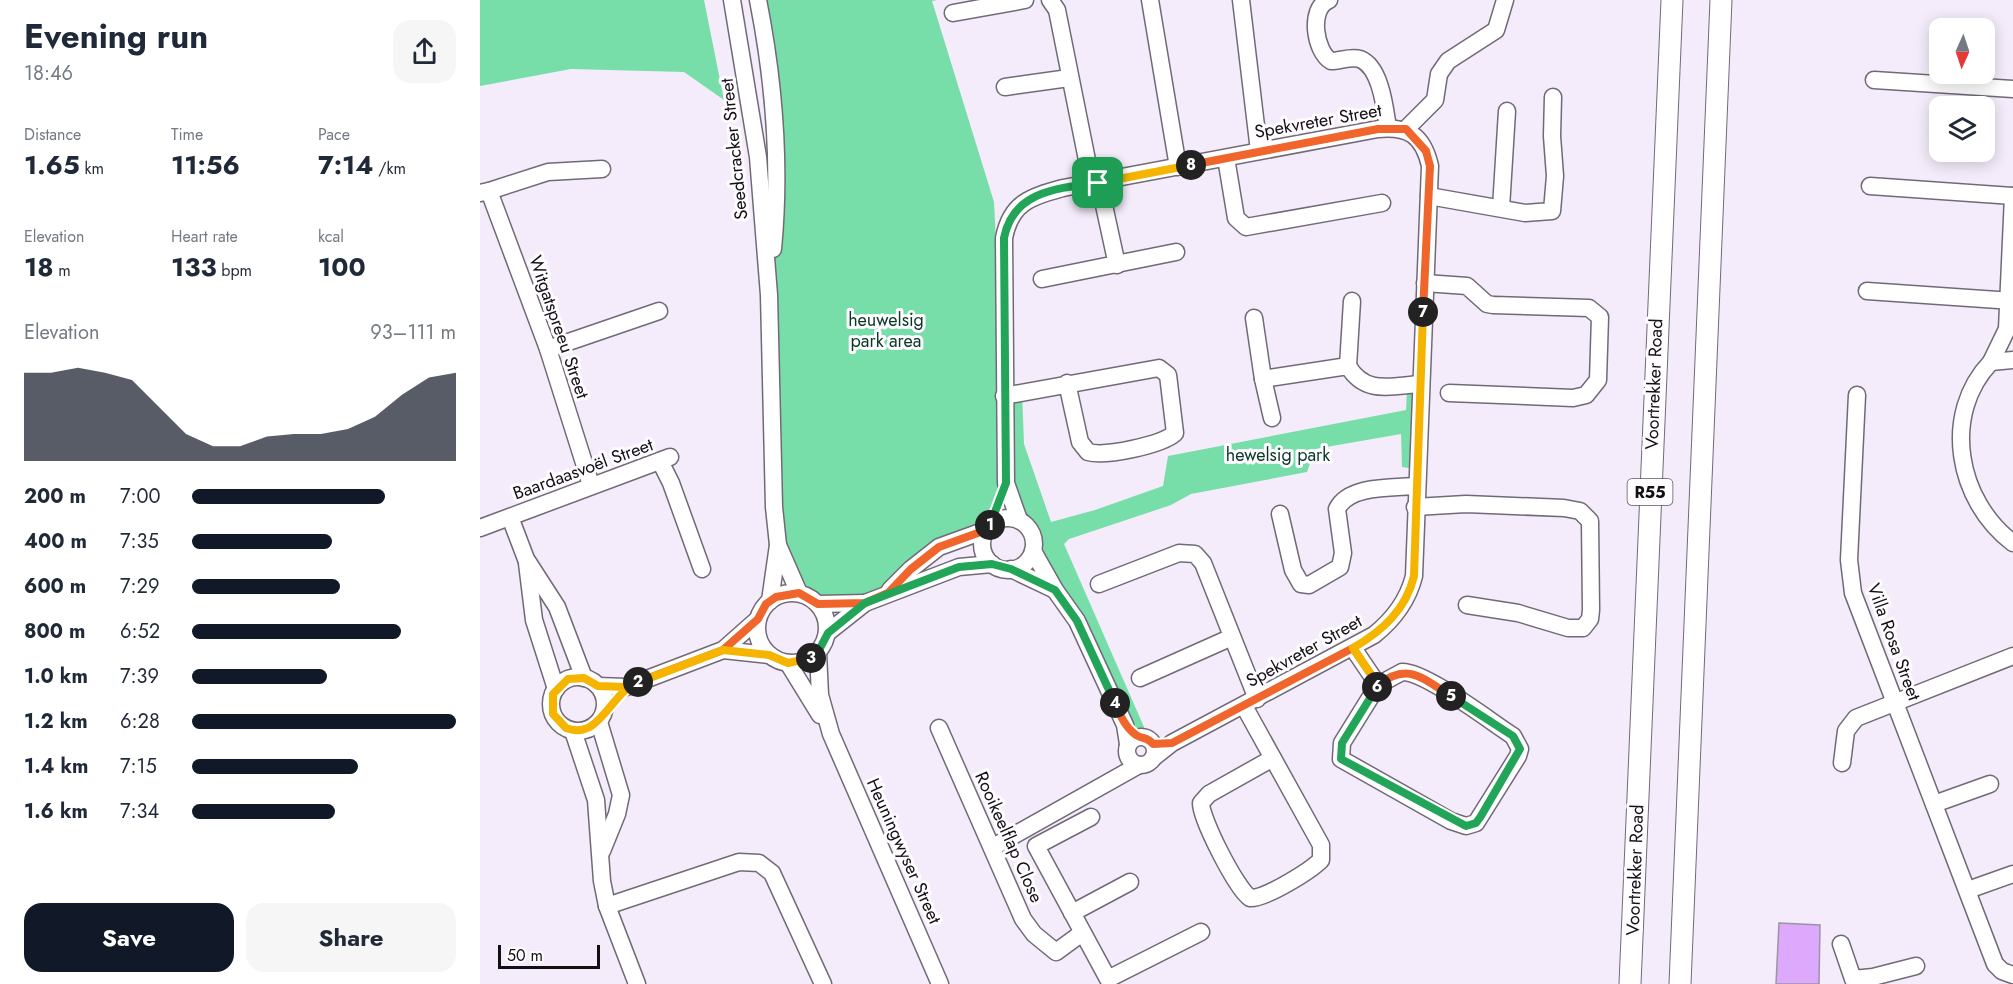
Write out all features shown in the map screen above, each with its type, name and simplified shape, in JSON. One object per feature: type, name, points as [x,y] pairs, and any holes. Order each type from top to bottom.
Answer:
[{"type":"main road","name":"Voortrekker Road","points":[[1630,984],[1672,0]]},
{"type":"main road","name":"R55","points":[[1680,984],[1721,0]]},
{"type":"main road","points":[[1683,917],[1687,984]]},
{"type":"street","name":"Seedcracker Street","points":[[732,0],[757,147],[769,294],[774,507],[778,545],[770,601]]},
{"type":"street","name":"Seedcracker Street","points":[[758,0],[771,78],[775,122],[775,210],[769,294]]},
{"type":"street","points":[[953,13],[1025,0]]},
{"type":"street","points":[[1050,0],[1057,10],[1069,78],[1088,160],[1098,183],[1117,265]]},
{"type":"street","points":[[1150,0],[1178,167]]},
{"type":"street","points":[[1241,0],[1259,151]]},
{"type":"street","points":[[1329,0],[1319,6],[1315,16],[1323,54],[1331,61],[1355,58],[1368,65],[1377,81],[1388,128]]},
{"type":"street","points":[[1406,129],[1435,99],[1439,74],[1448,61],[1496,30],[1503,17],[1505,0]]},
{"type":"street","points":[[1005,87],[1069,78]]},
{"type":"street","points":[[1874,80],[2013,89]]},
{"type":"street","points":[[1429,196],[1525,213],[1547,213],[1553,209],[1555,168],[1552,136],[1553,97]]},
{"type":"street","points":[[1501,208],[1507,111]]},
{"type":"street","name":"Spekvreter Street","points":[[993,847],[1120,777],[1140,751],[1172,743],[1353,648],[1383,628],[1407,597],[1414,576],[1415,486],[1430,166],[1426,151],[1406,129],[1388,128],[1063,188],[1033,198],[1017,207],[1007,222],[1004,238],[1004,396],[1006,483],[1019,520]]},
{"type":"street","points":[[1226,158],[1236,218],[1246,227],[1382,202]]},
{"type":"street","points":[[485,192],[548,172],[602,169]]},
{"type":"street","points":[[1870,186],[2013,196],[2010,335],[1974,382],[1959,428],[1968,476],[1982,511],[1999,532],[2013,543]]},
{"type":"street","name":"Witgatspreeu Street","points":[[485,192],[548,349],[591,485]]},
{"type":"street","points":[[1042,279],[1176,252]]},
{"type":"street","points":[[1425,283],[1467,286],[1487,304],[1589,308],[1600,317],[1598,380],[1595,387],[1586,395],[1574,398],[1449,393]]},
{"type":"street","points":[[1867,291],[2010,301]]},
{"type":"street","points":[[1353,301],[1348,366],[1359,381],[1367,385],[1419,384]]},
{"type":"street","points":[[548,349],[659,311]]},
{"type":"street","points":[[1254,318],[1263,379],[1272,418]]},
{"type":"street","points":[[1991,362],[2013,360]]},
{"type":"street","points":[[1263,379],[1348,366]]},
{"type":"street","points":[[1004,396],[1067,383],[1148,369],[1163,370],[1168,375],[1175,433],[1163,440],[1105,454],[1088,452],[1080,442],[1067,383]]},
{"type":"street","name":"Villa Rosa Street","points":[[1857,395],[1851,580],[1894,701],[1995,964],[2002,971],[2013,975]]},
{"type":"street","name":"Baardaasvoël Street","points":[[510,516],[665,459],[671,483],[702,569]]},
{"type":"street","name":"Spekvreter Street","points":[[987,529],[1006,483]]},
{"type":"street","points":[[1280,514],[1293,570],[1301,584],[1309,585],[1340,567],[1343,553],[1337,509],[1343,501],[1362,492],[1415,486]]},
{"type":"street","points":[[1415,507],[1466,504],[1564,508],[1580,511],[1590,521],[1591,610],[1590,619],[1583,628],[1568,628],[1518,614],[1467,605]]},
{"type":"street","points":[[480,528],[510,516],[526,560],[534,620],[556,689]]},
{"type":"street","points":[[888,593],[911,569],[939,547],[987,529],[1008,518],[1019,520],[1032,533],[1033,550],[1055,590],[1077,621],[1125,725],[1140,751]]},
{"type":"street","points":[[987,529],[982,549],[992,564]]},
{"type":"street","points":[[959,567],[987,529]]},
{"type":"street","name":"Seedcracker Street","points":[[778,545],[799,593]]},
{"type":"street","points":[[1011,569],[1026,563],[1033,550]]},
{"type":"street","points":[[1099,584],[1179,552],[1195,554],[1203,563],[1232,637],[1250,703],[1273,758],[1321,845],[1323,856],[1308,870],[1261,897],[1250,898],[1239,885],[1205,820],[1201,803],[1209,794],[1273,758]]},
{"type":"street","points":[[526,560],[550,594],[567,635],[591,682],[605,703],[601,717],[612,768],[620,788],[620,801],[600,855]]},
{"type":"street","points":[[723,650],[769,655],[788,663],[809,659],[818,652],[828,633],[865,603],[959,567],[992,564],[1011,569],[1055,590]]},
{"type":"street","points":[[626,687],[587,730],[573,731],[561,725],[553,714],[551,701],[556,689],[568,679],[626,687],[723,650],[758,619],[770,601],[786,593],[799,593],[818,604],[824,613],[828,633]]},
{"type":"street","points":[[818,604],[865,603]]},
{"type":"street","points":[[758,619],[758,639],[769,655]]},
{"type":"street","points":[[542,645],[567,635]]},
{"type":"street","points":[[1140,678],[1232,637]]},
{"type":"street","points":[[1353,648],[1378,685]]},
{"type":"street","name":"Heuningwyser Street","points":[[818,652],[820,695],[831,734]]},
{"type":"street","points":[[1842,763],[1844,740],[1850,724],[1861,715],[2013,656]]},
{"type":"street","name":"Heuningwyser Street","points":[[788,663],[831,734],[940,984]]},
{"type":"street","points":[[1402,672],[1415,674],[1513,736],[1520,749],[1518,756],[1476,823],[1466,826],[1451,820],[1341,759],[1342,743],[1378,685],[1402,672]]},
{"type":"street","name":"Rooikeelflap Close","points":[[939,728],[1023,919],[1034,933],[1056,952],[1082,933]]},
{"type":"street","points":[[573,731],[597,808],[607,906],[637,984]]},
{"type":"street","points":[[588,778],[612,768]]},
{"type":"street","points":[[1934,804],[1990,784]]},
{"type":"street","points":[[1091,817],[1036,846],[1108,979],[1201,932]]},
{"type":"street","points":[[607,906],[739,862],[759,862],[772,873],[823,984]]},
{"type":"street","points":[[1968,890],[2013,874]]},
{"type":"street","points":[[1072,913],[1130,882]]},
{"type":"street","points":[[1841,944],[1853,979],[1873,977],[1916,966]]},
{"type":"green space","points":[[480,0],[704,0],[724,100],[684,72],[571,69],[480,86]]},
{"type":"green space","name":"heuwelsig park area","points":[[763,0],[937,0],[932,1],[994,202],[1004,395],[1022,391],[1024,444],[1051,522],[1095,510],[1163,486],[1168,456],[1406,410],[1407,391],[1419,393],[1416,469],[1402,467],[1401,434],[1315,449],[1307,472],[1191,494],[1171,505],[1069,539],[1064,544],[1144,727],[1144,737],[1125,725],[1034,543],[1032,533],[1019,520],[1006,483],[993,522],[865,603],[797,590],[782,555],[768,289],[779,235]]},
{"type":"building","points":[[1779,923],[1820,925],[1819,984],[1776,984]]},
{"type":"route","points":[[1098,183],[1063,188],[1033,198],[1017,207],[1007,222],[1004,238],[1006,483],[993,522],[986,530],[939,547],[904,575],[888,593],[865,603],[818,604],[799,593],[786,593],[776,597],[766,604],[758,619],[723,650],[626,687],[604,712],[599,722],[587,730],[573,731],[561,725],[553,714],[551,701],[556,689],[568,679],[584,678],[598,686],[626,687],[674,668],[723,650],[769,655],[777,660],[797,663],[809,659],[818,652],[828,633],[865,603],[959,567],[992,564],[1002,569],[1011,569],[1055,590],[1077,621],[1125,725],[1138,737],[1144,737],[1153,744],[1172,743],[1353,648],[1378,685],[1394,674],[1402,672],[1415,674],[1513,736],[1520,749],[1518,756],[1476,823],[1466,826],[1451,820],[1347,764],[1339,755],[1342,743],[1378,685],[1362,661],[1353,648],[1374,635],[1392,618],[1407,597],[1414,576],[1415,486],[1430,166],[1426,151],[1418,139],[1406,129],[1388,128],[1098,183]]},
{"type":"park label","name":"hewelsig park","points":[[1278,455]]}]
